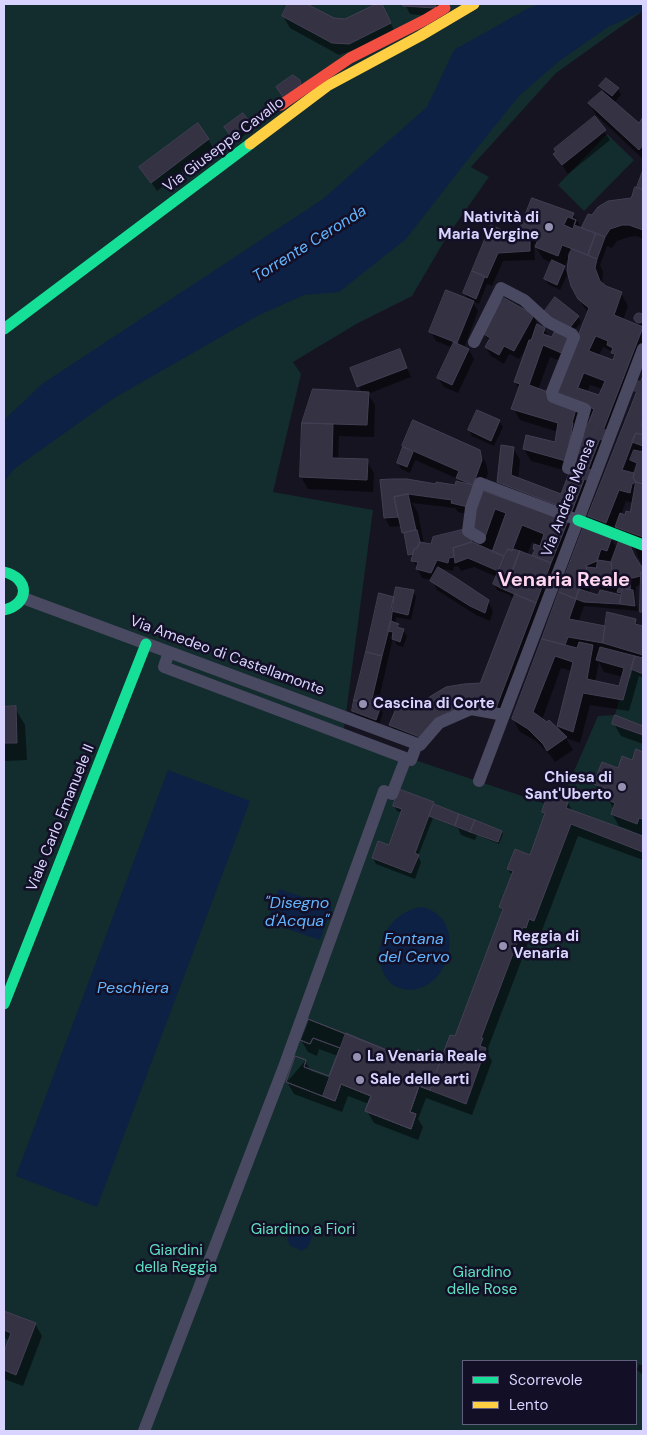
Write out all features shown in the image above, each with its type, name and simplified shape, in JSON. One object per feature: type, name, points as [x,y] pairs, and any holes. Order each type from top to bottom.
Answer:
[{"type":"street","name":"Via Giuseppe Cavallo","points":[[273,112],[320,75],[405,31],[452,4]]},
{"type":"street","name":"Via Giuseppe Cavallo","points":[[4,329],[326,86],[412,42],[474,4]]},
{"type":"street","name":"Via Giuseppe Cavallo","points":[[4,318],[218,154]]},
{"type":"street","points":[[474,342],[501,288],[524,300],[548,322],[572,334],[574,337],[552,392],[553,397],[585,409],[568,468]]},
{"type":"street","name":"Via Andrea Mensa","points":[[479,781],[643,349]]},
{"type":"street","points":[[480,538],[468,531],[471,508],[480,483],[643,545]]},
{"type":"street","points":[[4,572],[11,573],[21,580],[24,588],[23,598],[15,607],[4,610]]},
{"type":"street","name":"Via Amedeo di Castellamonte","points":[[23,598],[418,744]]},
{"type":"street","name":"Viale Carlo Emanuele II","points":[[4,1004],[146,644]]},
{"type":"street","points":[[169,652],[164,667],[411,760],[418,744],[439,723],[471,709],[504,715]]},
{"type":"street","points":[[144,1431],[284,1066],[384,791],[392,794],[406,758]]},
{"type":"green space","points":[[4,4],[643,4],[643,11],[556,73],[471,167],[489,177],[446,238],[412,296],[358,323],[293,362],[301,374],[273,492],[373,510],[343,736],[558,808],[598,716],[615,715],[619,700],[623,699],[631,669],[643,674],[643,1431],[4,1431]]},
{"type":"green space","points":[[607,134],[634,160],[584,211],[558,185]]},
{"type":"water","name":"Torrente Ceronda","points":[[541,4],[643,4],[643,11],[608,27],[558,62],[519,96],[406,239],[339,292],[304,295],[259,315],[114,398],[14,469],[4,482],[4,420],[42,384],[323,199],[427,107],[454,50],[527,9]]},
{"type":"water","name":"Peschiera","points":[[168,770],[250,801],[97,1207],[16,1176]]},
{"type":"water","name":"\"Disegno d'Acqua\"","points":[[279,889],[332,907],[320,940],[267,922]]},
{"type":"water","name":"Fontana del Cervo","points":[[422,907],[437,914],[446,926],[450,941],[448,956],[442,970],[432,982],[419,989],[402,989],[388,980],[382,969],[381,945],[384,934],[399,916],[410,910]]},
{"type":"water","points":[[297,1225],[311,1231],[313,1235],[307,1249],[304,1248],[303,1251],[289,1245],[290,1242],[287,1241],[292,1227],[296,1228]]},
{"type":"building","points":[[288,4],[307,4],[334,18],[345,19],[376,4],[382,4],[391,23],[349,44],[332,43],[282,16]]},
{"type":"building","points":[[403,4],[436,4],[435,8],[403,6]]},
{"type":"building","points":[[293,75],[300,80],[301,85],[284,98],[276,87]]},
{"type":"building","points":[[606,78],[619,88],[612,96],[599,86]]},
{"type":"building","points":[[602,91],[639,123],[643,117],[643,145],[639,150],[588,103]]},
{"type":"building","points":[[243,113],[250,122],[231,136],[224,127]]},
{"type":"building","points":[[595,116],[606,130],[562,165],[553,154],[556,152],[554,149]]},
{"type":"building","points":[[198,123],[209,139],[151,183],[139,167]]},
{"type":"building","points":[[643,170],[643,190],[637,187]]},
{"type":"building","points":[[635,187],[643,190],[643,230],[629,225],[622,225],[610,229],[605,237],[581,228],[588,214],[592,215],[598,207],[608,201],[631,198]]},
{"type":"building","name":"Natività di Maria Vergine","points":[[532,198],[574,213],[572,218],[576,220],[574,225],[596,233],[588,255],[562,245],[558,256],[535,247],[539,237],[520,229]]},
{"type":"building","points":[[568,217],[576,220],[573,229],[564,225]]},
{"type":"building","points":[[491,225],[502,230],[519,229],[530,233],[530,251],[498,253],[487,278],[472,271]]},
{"type":"building","points":[[596,233],[605,237],[597,259],[588,255]]},
{"type":"building","points":[[572,249],[597,259],[595,268],[600,281],[606,286],[622,292],[614,315],[643,327],[572,511],[497,482],[501,445],[514,447],[511,475],[561,494],[594,409],[555,394],[589,308],[578,299],[571,286],[567,271],[569,254]],"holes":[[[596,336],[608,341],[607,345],[613,348],[611,353],[615,354],[613,360],[589,351]],[[584,373],[605,381],[599,395],[578,388]]]},
{"type":"building","points":[[552,260],[565,266],[557,285],[544,279]]},
{"type":"building","points":[[472,271],[485,276],[476,299],[463,293]]},
{"type":"building","points":[[446,290],[474,301],[457,343],[429,332]]},
{"type":"building","points":[[555,297],[579,316],[568,330],[544,312]]},
{"type":"building","points":[[504,298],[534,315],[514,351],[504,346],[499,355],[485,347],[490,338],[484,334]]},
{"type":"building","points":[[637,313],[641,313],[644,318],[643,322],[637,323],[634,320],[634,316]]},
{"type":"building","points":[[537,324],[545,328],[543,334],[552,337],[554,332],[572,338],[566,355],[543,345],[529,385],[548,392],[576,409],[566,461],[523,449],[526,435],[555,442],[558,423],[511,409],[520,384],[514,382],[529,340],[531,340]]},
{"type":"building","points":[[454,342],[469,349],[452,385],[437,378]]},
{"type":"building","points":[[400,349],[407,368],[357,387],[350,368]]},
{"type":"building","points":[[643,376],[643,421],[641,425],[643,426],[643,435],[636,433],[622,470],[634,473],[633,478],[636,482],[632,484],[630,493],[619,490],[606,523],[588,516]]},
{"type":"building","points":[[313,389],[369,392],[367,425],[302,423]]},
{"type":"building","points":[[477,410],[500,420],[491,441],[468,430]]},
{"type":"building","points":[[413,420],[480,450],[482,460],[473,485],[456,478],[459,471],[402,446]]},
{"type":"building","points":[[302,423],[333,424],[332,458],[368,459],[367,480],[300,477]]},
{"type":"building","points":[[636,433],[643,435],[643,446],[632,442]]},
{"type":"building","points":[[403,447],[413,452],[407,467],[397,463]]},
{"type":"building","points":[[634,450],[643,452],[643,484],[636,482],[633,478],[637,463],[630,460]]},
{"type":"building","points":[[393,479],[455,485],[456,481],[473,485],[468,507],[451,503],[452,500],[408,494],[394,497],[398,517],[384,518],[380,480]]},
{"type":"building","points":[[636,482],[643,484],[643,537],[615,527],[620,513],[625,515],[626,511],[630,512]]},
{"type":"building","points":[[483,491],[568,521],[551,563],[532,555],[535,550],[533,549],[534,544],[540,546],[544,534],[522,525],[512,551],[508,549],[504,556],[492,552],[506,513],[495,509],[485,537],[468,530]]},
{"type":"building","points":[[408,494],[416,530],[402,533],[394,497]]},
{"type":"building","points":[[584,526],[612,537],[607,551],[601,549],[597,561],[585,566],[587,567],[576,599],[559,592]]},
{"type":"building","points":[[466,529],[472,542],[453,548],[454,557],[449,558],[448,563],[437,560],[431,573],[416,569],[418,562],[411,561],[414,549],[417,548],[420,542],[431,544],[433,537]]},
{"type":"building","points":[[417,530],[420,542],[417,548],[414,549],[413,554],[408,555],[404,533]]},
{"type":"building","points":[[619,541],[629,543],[643,569],[640,576],[633,578],[612,572],[611,562]]},
{"type":"building","points":[[472,542],[504,556],[498,571],[468,558],[455,563],[453,548]]},
{"type":"building","points":[[508,549],[520,551],[505,590],[493,584]]},
{"type":"building","points":[[520,551],[551,563],[536,603],[505,590]]},
{"type":"building","points":[[598,560],[611,562],[612,572],[631,577],[630,590],[623,588],[621,593],[617,592],[619,586],[584,577],[587,567],[596,568]]},
{"type":"building","points":[[438,567],[489,600],[485,613],[430,581]]},
{"type":"building","points":[[641,572],[643,572],[643,612],[640,612]]},
{"type":"building","points":[[396,587],[414,590],[408,615],[391,611]]},
{"type":"building","points":[[623,588],[633,590],[635,606],[620,604]]},
{"type":"building","points":[[579,589],[598,595],[600,590],[621,595],[620,604],[584,602],[576,599]]},
{"type":"building","points":[[559,592],[576,599],[569,619],[605,626],[603,643],[568,637],[565,645],[542,639]]},
{"type":"building","points":[[379,593],[394,597],[391,621],[382,656],[366,652]]},
{"type":"building","points":[[515,594],[536,603],[495,711],[464,707],[450,711],[437,719],[422,738],[389,725],[398,704],[413,710],[446,687],[480,683]]},
{"type":"building","points":[[607,612],[636,619],[635,624],[643,626],[643,655],[603,643]]},
{"type":"building","points":[[391,621],[399,624],[397,627],[404,629],[400,642],[392,639],[393,632],[388,631]]},
{"type":"building","points":[[542,639],[577,648],[579,642],[593,645],[587,679],[619,686],[624,668],[596,660],[600,647],[635,656],[623,700],[583,693],[573,732],[557,726],[573,662],[555,656],[533,712],[547,722],[549,720],[567,737],[547,751],[543,744],[528,729],[512,719]]},
{"type":"building","points":[[366,652],[382,656],[371,703],[369,704],[354,700]]},
{"type":"building","points":[[635,656],[643,658],[643,674],[631,669]]},
{"type":"building","points":[[354,700],[381,706],[376,720],[352,711]]},
{"type":"building","points":[[16,706],[17,743],[4,743],[4,707]]},
{"type":"building","points":[[615,715],[643,726],[643,735],[612,724]]},
{"type":"building","name":"Chiesa di Sant'Uberto","points":[[636,749],[643,752],[643,819],[639,818],[637,824],[611,814],[615,803],[606,799],[610,790],[593,784],[602,762],[618,768],[622,756],[632,760]]},
{"type":"building","points":[[399,789],[434,802],[415,853],[419,855],[411,873],[372,858],[378,841],[389,845],[402,809],[393,806]]},
{"type":"building","name":"Reggia di Venaria","points":[[548,795],[568,802],[566,808],[643,836],[643,852],[571,824],[534,921],[529,919],[526,928],[523,927],[481,1038],[483,1038],[480,1046],[486,1048],[466,1104],[419,1086],[410,1112],[416,1114],[411,1129],[365,1111],[371,1096],[341,1084],[335,1101],[286,1082],[295,1056],[306,1060],[304,1067],[329,1076],[340,1048],[313,1038],[310,1044],[300,1040],[308,1019],[389,1051],[389,1049],[415,1058],[418,1050],[441,1059],[450,1035],[455,1036],[503,909],[499,907],[513,871],[507,869],[515,849],[530,855],[545,813],[542,812]]},
{"type":"building","points":[[434,804],[459,814],[455,826],[429,816]]},
{"type":"building","points":[[459,814],[475,820],[470,832],[455,826]]},
{"type":"building","points":[[475,820],[502,831],[498,842],[470,832]]},
{"type":"building","points":[[308,1019],[389,1051],[389,1049],[415,1058],[418,1050],[441,1059],[430,1090],[419,1086],[410,1112],[416,1114],[411,1129],[365,1111],[371,1096],[341,1084],[335,1101],[286,1082],[295,1056],[306,1060],[304,1067],[329,1076],[340,1048],[313,1038],[310,1044],[300,1040]]},
{"type":"building","points":[[346,1033],[389,1051],[389,1049],[415,1058],[418,1050],[441,1059],[430,1090],[419,1086],[410,1112],[416,1114],[411,1129],[365,1111],[371,1096],[341,1084],[335,1101],[323,1096]]},
{"type":"building","points":[[4,1311],[36,1323],[16,1375],[4,1370],[4,1352],[11,1333],[4,1330]]},
{"type":"tunnel","points":[[630,384],[643,388]]},
{"type":"tunnel","points":[[580,427],[610,437]]},
{"type":"tunnel","points":[[568,468],[595,477]]},
{"type":"traffic: fast","points":[[4,329],[250,144]]},
{"type":"traffic: fast","points":[[578,520],[643,545]]},
{"type":"traffic: fast","points":[[4,572],[13,575],[19,580],[23,591],[19,602],[13,607],[4,610]]},
{"type":"traffic: fast","points":[[4,1004],[146,644]]},
{"type":"traffic: slow","points":[[250,144],[327,86],[420,36],[474,4]]},
{"type":"traffic: jam","points":[[281,105],[350,58],[445,8]]},
{"type":"place","name":"Natività di Maria Vergine","points":[[549,227]]},
{"type":"place","name":"Cascina di Corte","points":[[363,704]]},
{"type":"place","name":"Chiesa di Sant'Uberto","points":[[622,787]]},
{"type":"place","name":"Reggia di Venaria","points":[[503,946]]},
{"type":"place","name":"La Venaria Reale","points":[[357,1057]]},
{"type":"place","name":"Sale delle arti","points":[[360,1080]]},
{"type":"district","name":"Venaria Reale","points":[[564,581]]},
{"type":"park label","name":"Giardino a Fiori","points":[[303,1230]]},
{"type":"park label","name":"Giardini della Reggia","points":[[176,1260]]},
{"type":"park label","name":"Giardino delle Rose","points":[[482,1282]]}]
